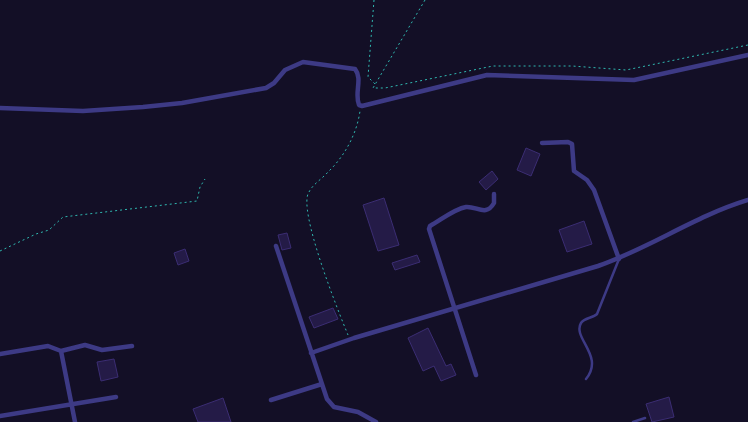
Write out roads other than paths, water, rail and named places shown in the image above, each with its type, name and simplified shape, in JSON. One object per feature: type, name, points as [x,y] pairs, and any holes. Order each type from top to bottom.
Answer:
[{"type":"street","points":[[0,108],[83,111],[182,103],[266,88],[274,83],[285,70],[302,62],[355,69],[358,77],[357,98],[361,106],[487,75],[634,80],[748,55]]},
{"type":"street","points":[[542,143],[568,142],[572,144],[574,171],[587,180],[594,190],[619,258]]},
{"type":"street","points":[[476,375],[430,228],[463,208],[470,207],[482,211],[488,210],[494,203],[494,194]]},
{"type":"street","points":[[311,352],[350,339],[598,266],[619,258],[699,219],[748,200]]},
{"type":"street","points":[[276,246],[328,399],[334,407],[358,412],[376,422]]},
{"type":"street","points":[[0,354],[48,346],[61,351],[85,345],[102,350],[132,346]]},
{"type":"street","points":[[61,351],[70,404],[75,422]]},
{"type":"street","points":[[271,400],[322,384]]},
{"type":"street","points":[[0,416],[116,397]]},
{"type":"lane","points":[[586,379],[593,370],[593,364],[580,324],[582,321],[597,314],[619,258]]},
{"type":"lane","points":[[633,422],[645,418]]}]
